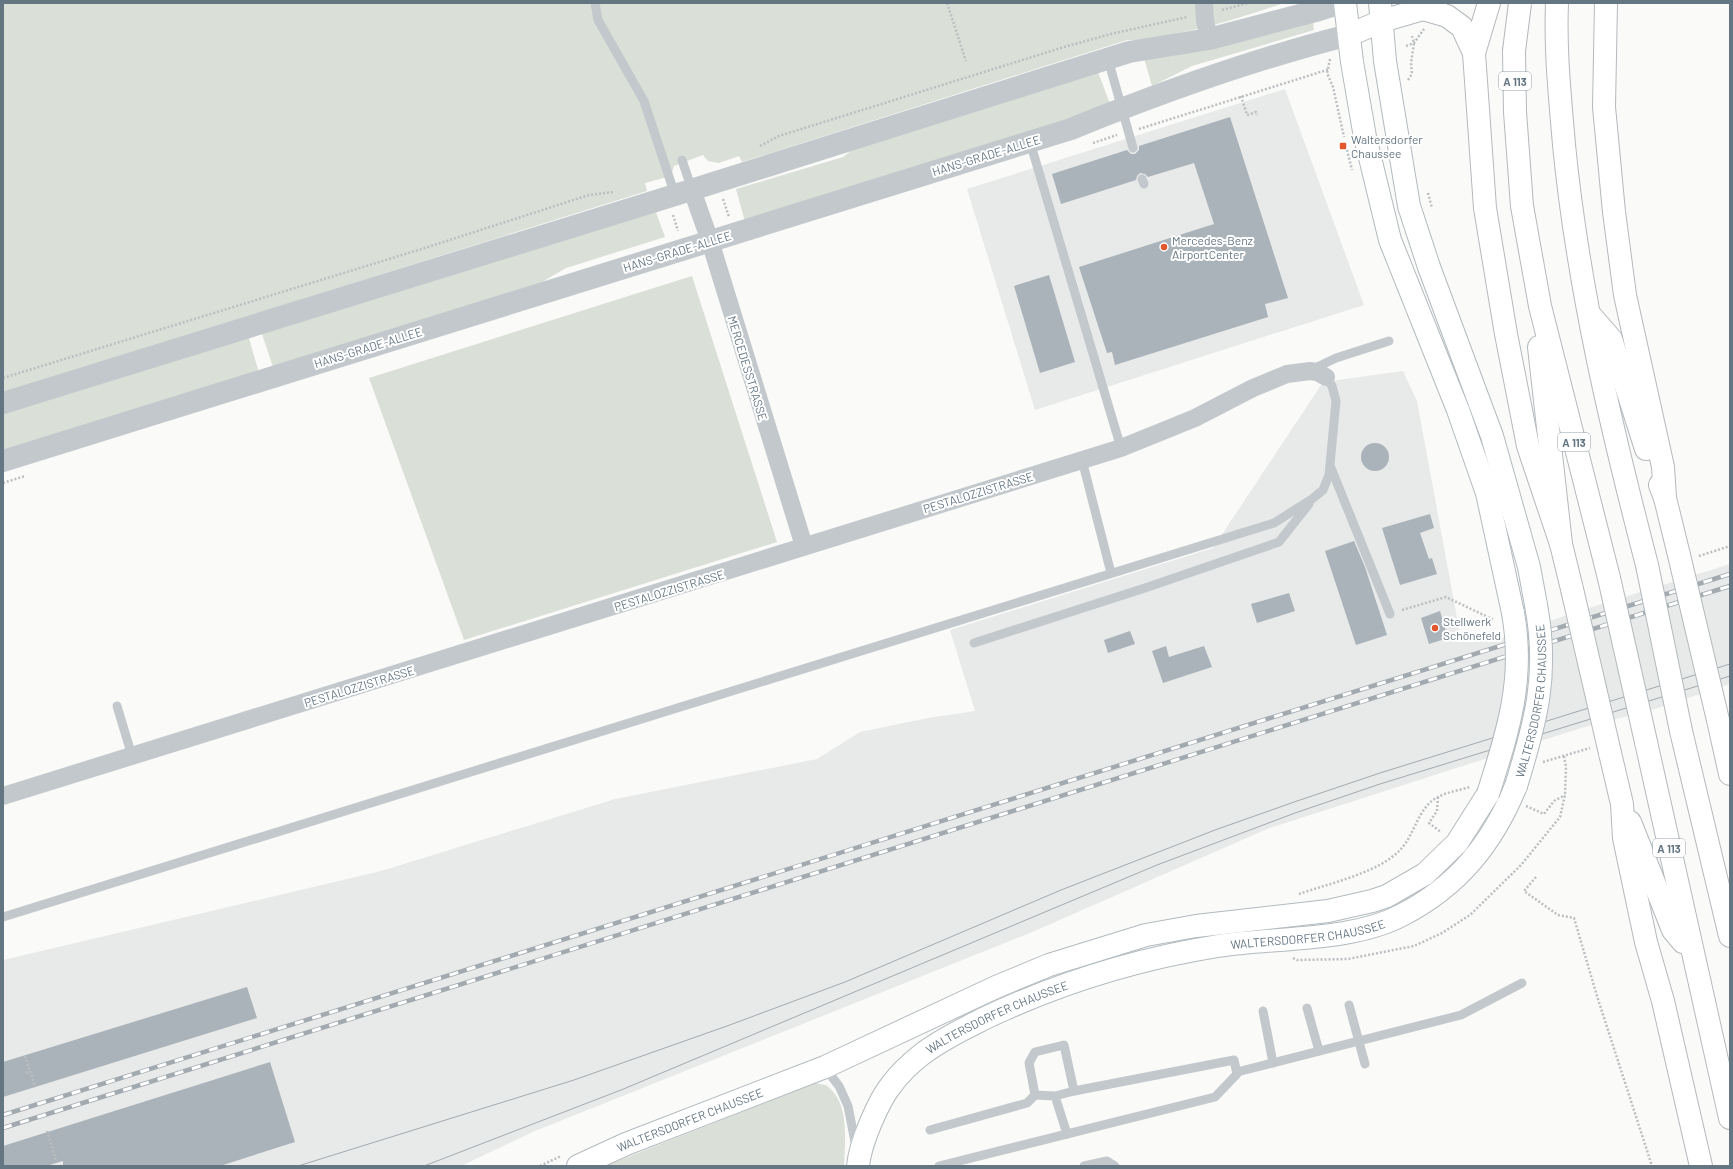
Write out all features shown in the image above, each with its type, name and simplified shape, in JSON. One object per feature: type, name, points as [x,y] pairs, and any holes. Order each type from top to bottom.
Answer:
[{"type":"main road","name":"WALTERSDORFER CHAUSSEE","points":[[578,1166],[626,1144],[825,1067],[996,987],[1049,965],[1098,949],[1146,936],[1196,926],[1328,911],[1372,901],[1387,896],[1425,874],[1457,843],[1479,790],[1506,738],[1513,709],[1518,669],[1517,635],[1487,493],[1458,410],[1390,240],[1365,137],[1345,3]]},
{"type":"main road","points":[[1474,53],[1489,3]]},
{"type":"main road","name":"A 113","points":[[1520,3],[1514,51],[1515,112],[1522,206],[1540,306],[1609,578],[1692,954],[1730,1118]]},
{"type":"main road","points":[[1557,3],[1556,44],[1570,202],[1589,313],[1626,486],[1647,565],[1681,731],[1730,936]]},
{"type":"main road","points":[[1606,3],[1604,106],[1614,212],[1625,295],[1663,467],[1665,498]]},
{"type":"main road","name":"WALTERSDORFER CHAUSSEE","points":[[858,1161],[870,1126],[891,1085],[920,1056],[944,1039],[1005,1009],[1060,987],[1101,972],[1145,960],[1219,946],[1321,936],[1381,924],[1402,915],[1438,893],[1459,876],[1477,856],[1495,828],[1516,786],[1536,715],[1540,684],[1542,648],[1541,629],[1529,566],[1492,436],[1429,267],[1409,206],[1385,61],[1381,12]]},
{"type":"main road","points":[[1349,35],[1381,12],[1430,12],[1447,16],[1462,27],[1474,53],[1485,208],[1506,334],[1528,446],[1561,544],[1622,804],[1624,838],[1646,942],[1663,1001],[1701,1166]]},
{"type":"main road","points":[[1540,306],[1538,341],[1561,544]]},
{"type":"main road","points":[[1589,313],[1611,339],[1653,468],[1665,498],[1730,774]]},
{"type":"main road","points":[[1622,804],[1636,835],[1673,930],[1692,954]]},
{"type":"street","points":[[3,403],[678,194],[1129,52],[1209,39],[1341,3]]},
{"type":"street","points":[[1205,8],[1209,39]]},
{"type":"street","name":"HANS-GRADE-ALLEE","points":[[3,461],[1030,142],[1071,129],[1195,81],[1312,44],[1349,35]]},
{"type":"street","name":"MERCEDESSTRASSE","points":[[678,194],[710,241],[804,546]]},
{"type":"street","name":"PESTALOZZISTRASSE","points":[[3,796],[1121,448],[1195,418],[1253,388],[1287,374],[1318,374]]},
{"type":"lane","points":[[595,3],[598,20],[644,101],[678,194]]},
{"type":"lane","points":[[1108,59],[1133,148]]},
{"type":"lane","points":[[1030,142],[1121,448]]},
{"type":"lane","points":[[678,194],[682,160]]},
{"type":"lane","points":[[3,917],[1274,523],[1312,499],[1323,490],[1329,475],[1331,468],[1336,401],[1332,386],[1318,374],[1336,358],[1388,341]]},
{"type":"lane","points":[[1082,460],[1111,573]]},
{"type":"lane","points":[[1331,468],[1390,614]]},
{"type":"lane","points":[[974,643],[1145,588],[1279,542],[1312,499]]},
{"type":"lane","points":[[117,706],[132,756]]},
{"type":"lane","points":[[1237,1072],[1461,1015],[1522,983]]},
{"type":"lane","points":[[1349,1004],[1365,1064]]},
{"type":"lane","points":[[1307,1008],[1319,1051]]},
{"type":"lane","points":[[1263,1011],[1273,1063]]},
{"type":"lane","points":[[1035,1095],[1029,1063],[1035,1052],[1064,1045],[1074,1091]]},
{"type":"lane","points":[[930,1130],[1027,1103],[1035,1095],[1055,1096],[1234,1060],[1237,1072],[1237,1074],[1214,1097],[939,1166]]},
{"type":"lane","name":"WALTERSDORFER CHAUSSEE","points":[[825,1067],[840,1086],[848,1106],[858,1161]]},
{"type":"lane","points":[[1055,1096],[1067,1134]]},
{"type":"lane","points":[[1084,1166],[1107,1161],[1115,1166]]},
{"type":"path","points":[[947,3],[966,61]]},
{"type":"path","points":[[760,147],[779,136],[1007,64],[1205,8],[1248,3]]},
{"type":"path","points":[[1406,46],[1414,43],[1430,12]]},
{"type":"path","points":[[1408,80],[1412,79]]},
{"type":"path","points":[[1240,96],[1247,115],[1256,112],[1257,115]]},
{"type":"path","points":[[718,181],[734,233]]},
{"type":"path","points":[[3,378],[428,247],[589,195],[618,192]]},
{"type":"path","points":[[678,194],[684,249]]},
{"type":"path","points":[[1296,894],[1373,870],[1401,849],[1427,806],[1438,797],[1479,790]]},
{"type":"path","points":[[1526,806],[1544,814],[1554,801],[1565,795]]},
{"type":"path","points":[[1438,797],[1438,811],[1429,823],[1442,833]]},
{"type":"path","points":[[1536,877],[1524,891],[1558,915],[1574,918],[1597,996],[1652,1166]]},
{"type":"path","points":[[25,1056],[35,1087]]},
{"type":"path","points":[[26,1073],[30,1072]]},
{"type":"path","points":[[47,1131],[50,1147],[56,1161]]},
{"type":"shaded area","points":[[3,3],[1284,3],[1198,29],[1148,39],[1127,40],[742,162],[739,156],[719,163],[708,161],[703,155],[674,166],[671,176],[645,183],[647,191],[3,393]]},
{"type":"shaded area","points":[[1313,21],[1314,30],[1192,66],[1152,86],[1144,58]]},
{"type":"shaded area","points":[[1098,72],[1110,104],[745,222],[736,189],[843,157],[860,144]]},
{"type":"shaded area","name":"Mercedes-Benz AirportCenter","points":[[1285,89],[1364,305],[1035,410],[967,189]]},
{"type":"shaded area","points":[[654,207],[665,237],[566,268],[537,285],[273,367],[261,331]]},
{"type":"shaded area","points":[[692,276],[777,542],[464,640],[369,378]]},
{"type":"shaded area","points":[[248,335],[259,373],[3,453],[3,412]]},
{"type":"shaded area","points":[[1403,371],[1417,401],[1460,634],[1490,642],[1570,614],[1730,564],[1730,684],[1655,709],[1581,728],[1267,829],[1030,933],[535,1131],[461,1166],[3,1166],[3,960],[381,871],[615,799],[817,759],[860,732],[928,718],[975,711],[950,630],[1213,548],[1323,382]]},
{"type":"shaded area","points":[[815,1083],[827,1086],[840,1102],[843,1112],[845,1134],[844,1166],[605,1166]]},
{"type":"building","points":[[1230,117],[1288,298],[1265,304],[1268,317],[1115,365],[1112,352],[1107,353],[1079,267],[1214,224],[1194,163],[1148,177],[1145,174],[1140,173],[1136,180],[1061,204],[1052,174],[1127,150],[1131,154],[1135,154],[1139,150],[1139,146]]},
{"type":"building","points":[[1049,275],[1075,362],[1040,373],[1014,286]]},
{"type":"building","points":[[1375,443],[1385,447],[1389,457],[1385,467],[1375,471],[1365,467],[1361,457],[1365,447]]},
{"type":"building","points":[[1430,514],[1434,528],[1420,533],[1429,559],[1432,558],[1437,574],[1400,585],[1382,528]]},
{"type":"building","points":[[1354,541],[1365,567],[1387,635],[1356,645],[1325,551]]},
{"type":"building","points":[[1289,593],[1295,611],[1257,623],[1251,604]]},
{"type":"building","name":"Stellwerk Schönefeld","points":[[1440,611],[1448,638],[1429,644],[1421,618]]},
{"type":"building","points":[[1130,631],[1135,644],[1108,653],[1104,640]]},
{"type":"building","points":[[1166,646],[1169,657],[1204,646],[1212,667],[1163,683],[1152,651]]},
{"type":"building","points":[[247,987],[257,1018],[3,1097],[3,1062]]},
{"type":"building","points":[[270,1062],[295,1142],[220,1166],[63,1166],[63,1161],[46,1166],[3,1166],[3,1146]]},
{"type":"tram line","points":[[298,1166],[574,1080],[727,1026],[845,982],[1061,890],[1215,830],[1297,801],[1380,773],[1730,664]]},
{"type":"tram line","points":[[424,1166],[621,1090],[1157,865],[1295,813],[1380,784],[1730,676]]},
{"type":"railway","points":[[3,1115],[1730,574]]},
{"type":"railway","points":[[3,1128],[1730,586]]},
{"type":"place","name":"Waltersdorfer Chaussee","points":[[1343,146]]},
{"type":"place","name":"Mercedes-Benz AirportCenter","points":[[1164,247]]},
{"type":"place","name":"Stellwerk Schönefeld","points":[[1435,628]]}]
